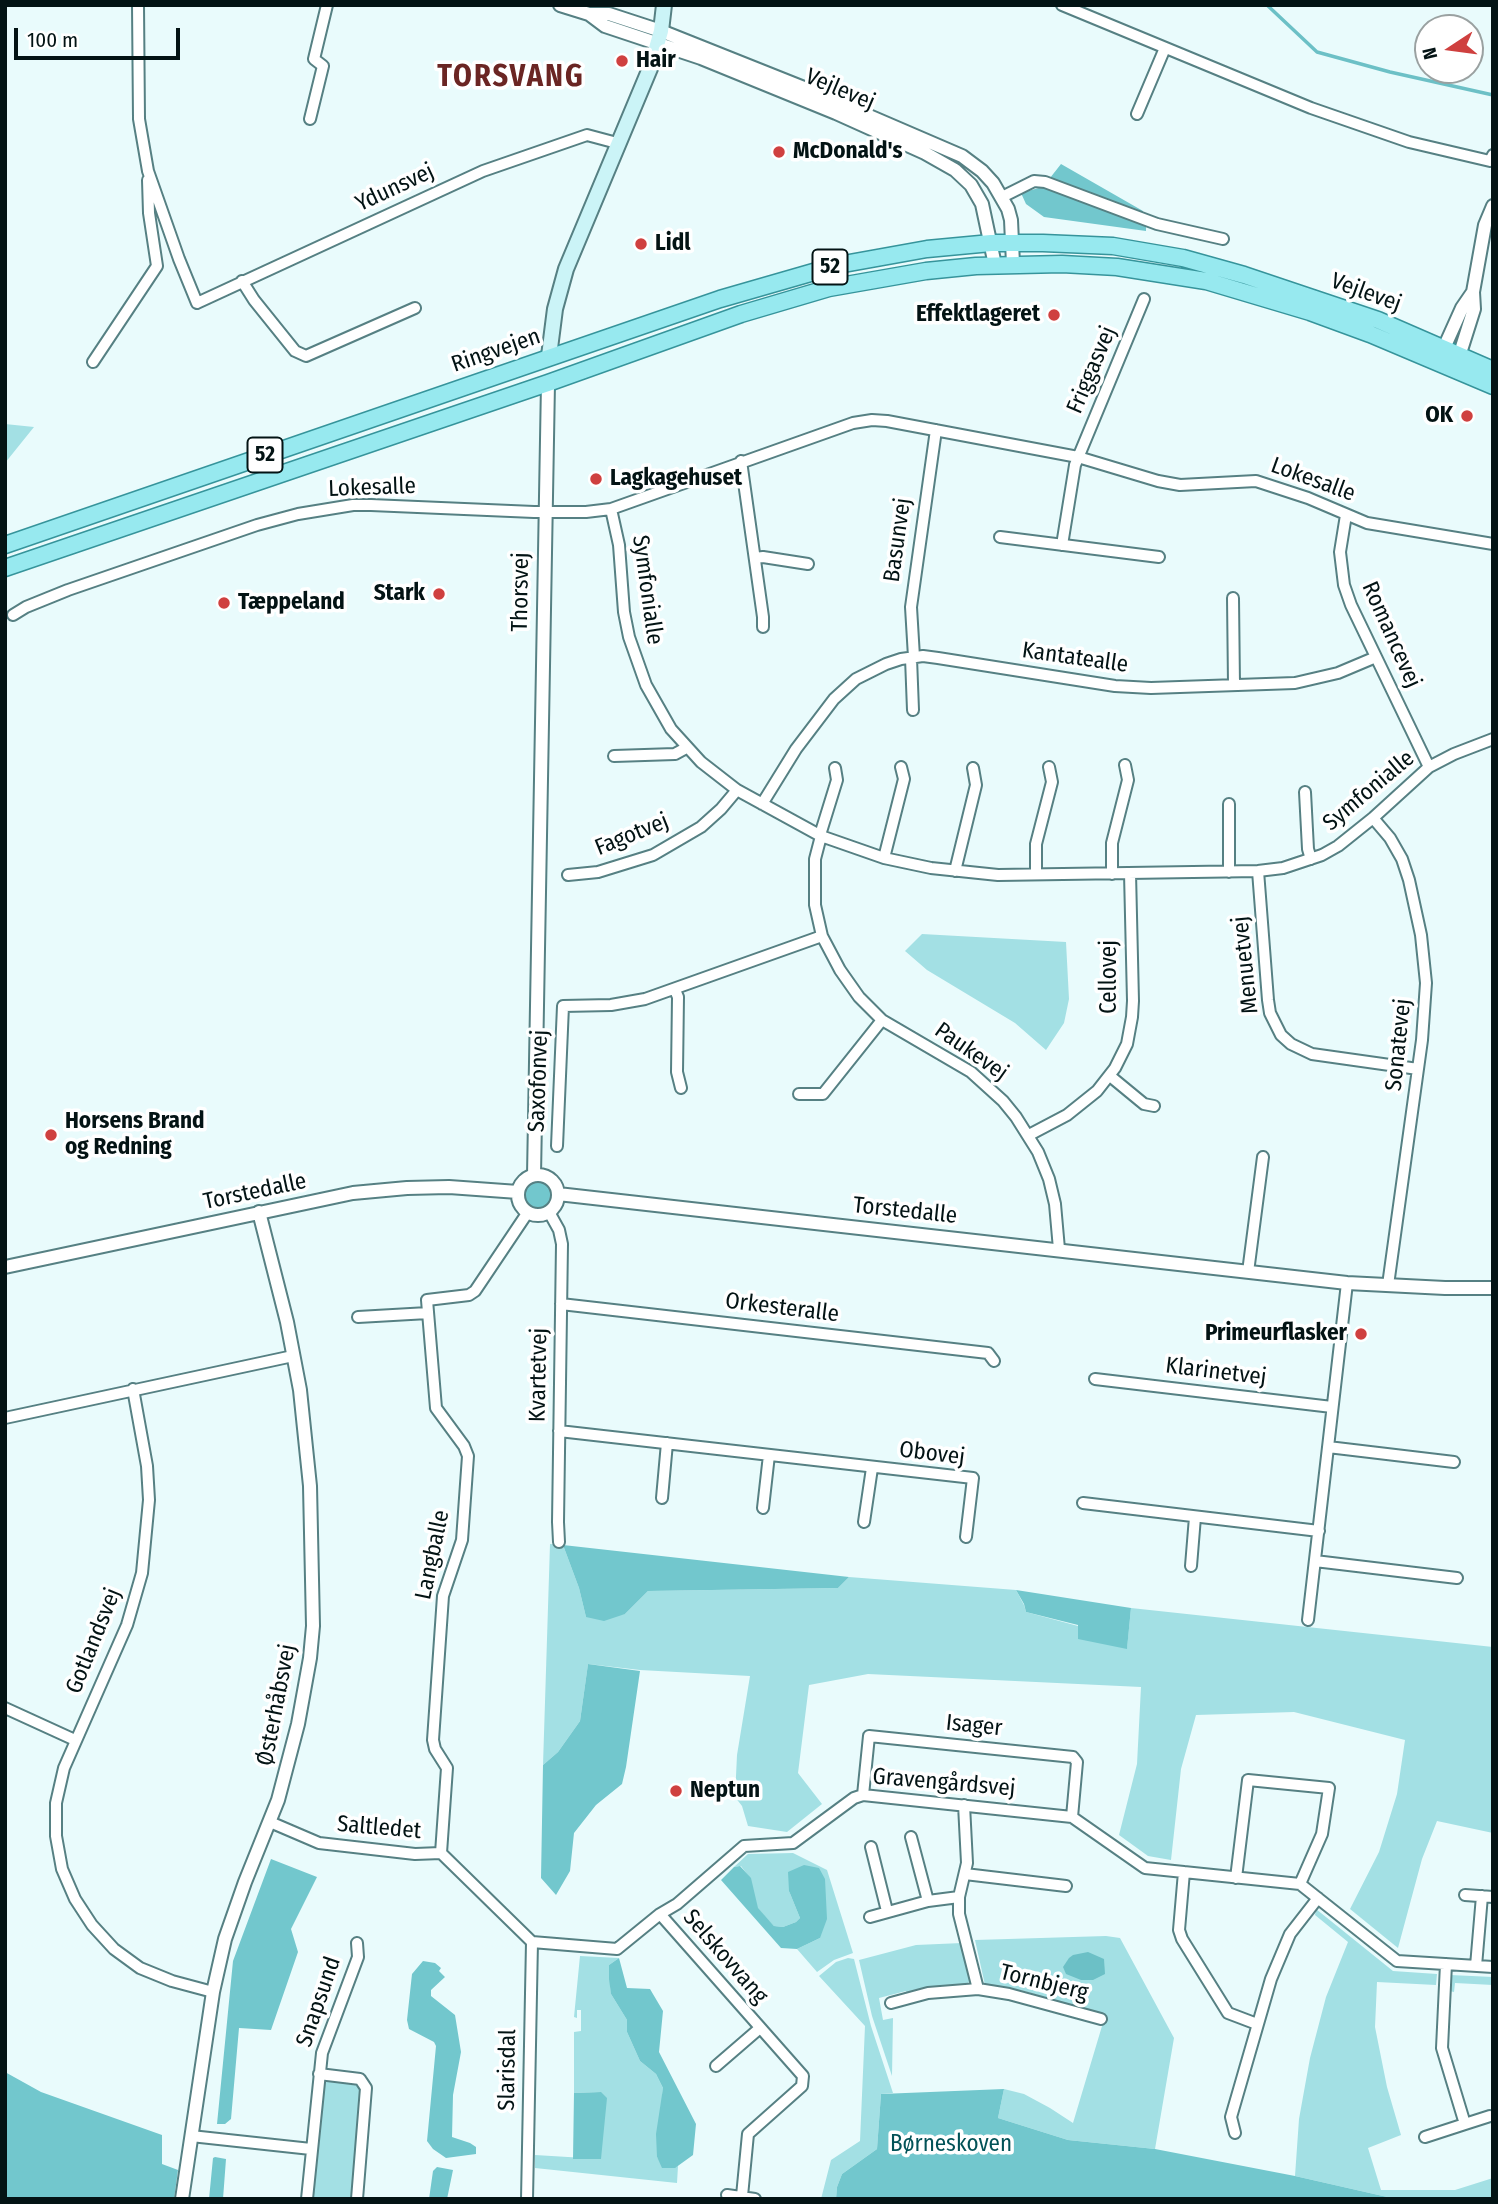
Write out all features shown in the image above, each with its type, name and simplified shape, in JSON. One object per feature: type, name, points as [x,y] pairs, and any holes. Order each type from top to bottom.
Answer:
[{"type":"main road","name":"Thorsvej","points":[[548,383],[555,309],[566,269],[651,66],[664,5]]},
{"type":"main road","name":"Ringvejen","points":[[5,545],[549,356],[792,276],[883,256],[991,243],[1012,243]]},
{"type":"main road","name":"Vejlevej","points":[[1012,243],[1113,246],[1183,258],[1244,275],[1364,316],[1493,370]]},
{"type":"main road","name":"Ringvejen","points":[[5,568],[548,383],[741,314],[829,288],[926,271],[995,265]]},
{"type":"main road","name":"Vejlevej","points":[[995,265],[1117,267],[1206,281],[1310,312],[1493,386]]},
{"type":"street","points":[[93,362],[156,266],[157,255],[149,213],[148,171],[139,119],[138,5]]},
{"type":"street","points":[[310,119],[323,66],[314,59],[327,5]]},
{"type":"street","name":"Vejlevej","points":[[560,5],[589,14],[609,14],[937,159],[955,170],[978,195],[985,212],[995,265]]},
{"type":"street","points":[[1062,5],[1084,9],[1165,48],[1311,108],[1409,142],[1491,158]]},
{"type":"street","name":"Vejlevej","points":[[659,37],[952,151],[982,171],[1002,197],[1011,220],[1013,264]]},
{"type":"street","points":[[1137,114],[1165,48]]},
{"type":"street","name":"Ydunsvej","points":[[148,171],[197,303],[483,171],[587,135],[617,144]]},
{"type":"street","points":[[1002,197],[1034,181],[1045,182],[1157,224],[1223,239]]},
{"type":"street","points":[[1446,365],[1474,309],[1473,292],[1485,225],[1493,206]]},
{"type":"street","points":[[243,282],[295,351],[306,356],[415,308]]},
{"type":"street","name":"Friggasvej","points":[[1078,457],[1144,299]]},
{"type":"street","name":"Thorsvej","points":[[534,1175],[548,383]]},
{"type":"street","name":"Lokesalle","points":[[13,615],[26,607],[81,586],[257,525],[318,510],[371,505],[545,512],[611,509],[853,423],[887,421],[1078,457],[1180,485],[1236,480],[1268,483],[1367,523],[1493,544]]},
{"type":"street","name":"Basunvej","points":[[912,658],[911,607],[936,430]]},
{"type":"street","points":[[1062,545],[1073,472],[1078,457]]},
{"type":"street","points":[[741,461],[763,627]]},
{"type":"street","name":"Symfonialle","points":[[611,509],[619,545],[624,612],[633,650],[658,709],[686,748],[737,790],[762,804],[820,835],[884,858],[955,872],[998,875],[1229,872],[1283,868],[1338,846],[1429,767],[1493,739]]},
{"type":"street","name":"Romancevej","points":[[1346,514],[1340,552],[1344,585],[1351,605],[1429,767]]},
{"type":"street","points":[[1000,537],[1159,557]]},
{"type":"street","points":[[755,558],[808,564]]},
{"type":"street","points":[[1233,598],[1234,685]]},
{"type":"street","name":"Kantatealle","points":[[762,804],[796,749],[823,711],[843,689],[874,669],[912,658],[939,658],[1131,688],[1278,685],[1316,679],[1353,668],[1376,657]]},
{"type":"street","points":[[912,658],[913,710]]},
{"type":"street","points":[[614,756],[675,754],[686,748]]},
{"type":"street","points":[[1112,874],[1112,843],[1128,780],[1125,765]]},
{"type":"street","points":[[884,858],[904,779],[901,767]]},
{"type":"street","points":[[1036,874],[1036,844],[1052,782],[1049,767]]},
{"type":"street","points":[[820,835],[837,780],[835,768]]},
{"type":"street","points":[[955,872],[976,785],[974,768]]},
{"type":"street","name":"Fagotvej","points":[[568,875],[598,872],[653,855],[701,827],[737,790]]},
{"type":"street","name":"Symfonialle","points":[[1305,792],[1311,859]]},
{"type":"street","points":[[1228,804],[1229,872]]},
{"type":"street","name":"Sonatevej","points":[[1373,818],[1390,838],[1402,859],[1413,894],[1421,935],[1426,993],[1388,1285]]},
{"type":"street","name":"Paukevej","points":[[820,835],[815,859],[815,905],[822,936],[849,986],[882,1020],[971,1072],[1003,1101],[1029,1135],[1049,1179],[1055,1204],[1059,1249]]},
{"type":"street","name":"Menuetvej","points":[[1258,871],[1268,1000],[1274,1023],[1281,1035],[1291,1044],[1312,1054],[1418,1069]]},
{"type":"street","name":"Cellovej","points":[[1029,1135],[1074,1110],[1097,1091],[1110,1076],[1127,1044],[1132,1017],[1130,873]]},
{"type":"street","name":"Saxofonvej","points":[[557,1146],[563,1006],[630,1002],[676,990],[822,936]]},
{"type":"street","points":[[676,990],[677,1072],[681,1088]]},
{"type":"street","points":[[799,1094],[823,1094],[882,1020]]},
{"type":"street","points":[[1110,1076],[1144,1104],[1154,1106]]},
{"type":"street","points":[[1248,1272],[1264,1157]]},
{"type":"street","points":[[534,1175],[550,1179],[558,1194],[557,1201],[549,1212],[537,1215],[520,1205],[518,1192],[523,1181],[534,1175]]},
{"type":"street","name":"Torstedalle","points":[[5,1268],[259,1212],[382,1189],[449,1187],[518,1192]]},
{"type":"street","name":"Torstedalle","points":[[558,1194],[1347,1283],[1493,1288]]},
{"type":"street","name":"Østerhåbsvej","points":[[182,2199],[213,1992],[232,1915],[278,1800],[298,1724],[313,1626],[310,1486],[300,1390],[259,1212]]},
{"type":"street","points":[[358,1317],[428,1313],[427,1300],[469,1295],[475,1291],[528,1212]]},
{"type":"street","name":"Kvartetvej","points":[[549,1212],[559,1230],[562,1244],[559,1542]]},
{"type":"street","points":[[1308,1620],[1347,1283]]},
{"type":"street","name":"Orkesteralle","points":[[561,1304],[988,1353],[994,1361]]},
{"type":"street","name":"Langballe","points":[[428,1313],[436,1408],[464,1446],[468,1456],[462,1541],[443,1596],[433,1740],[435,1749],[447,1768],[441,1853]]},
{"type":"street","points":[[5,1418],[293,1356]]},
{"type":"street","name":"Klarinetvej","points":[[1095,1379],[1332,1407]]},
{"type":"street","name":"Gotlandsvej","points":[[133,1389],[147,1466],[148,1511],[142,1573],[127,1625],[64,1769],[56,1803],[56,1836],[62,1869],[75,1899],[92,1925],[114,1949],[140,1968],[213,1992]]},
{"type":"street","name":"Obovej","points":[[559,1431],[972,1478],[966,1537]]},
{"type":"street","points":[[662,1498],[667,1443]]},
{"type":"street","points":[[1328,1447],[1454,1462]]},
{"type":"street","points":[[764,1508],[769,1455]]},
{"type":"street","name":"Obovej","points":[[864,1522],[872,1468]]},
{"type":"street","points":[[1083,1503],[1319,1531]]},
{"type":"street","points":[[1191,1566],[1195,1517]]},
{"type":"street","points":[[1315,1561],[1457,1578]]},
{"type":"street","points":[[5,1708],[75,1740]]},
{"type":"street","name":"Isager","points":[[863,1795],[869,1737],[1073,1757],[1077,1762],[1072,1817]]},
{"type":"street","points":[[1236,1878],[1248,1780],[1329,1788],[1322,1834],[1300,1884],[1397,1961],[1493,1967]]},
{"type":"street","name":"Gravengårdsvej","points":[[531,1942],[617,1949],[660,1914],[677,1904],[744,1846],[793,1843],[854,1798],[863,1795],[1072,1817],[1145,1868],[1300,1884]]},
{"type":"street","name":"Tornbjerg","points":[[964,1805],[967,1850],[959,1914],[978,1989]]},
{"type":"street","name":"Saltledet","points":[[270,1822],[319,1843],[415,1854],[441,1853],[531,1942]]},
{"type":"street","points":[[911,1837],[928,1901]]},
{"type":"street","points":[[871,1847],[887,1911]]},
{"type":"street","points":[[1184,1872],[1179,1930],[1182,1939],[1228,2013],[1257,2024]]},
{"type":"street","points":[[965,1874],[1066,1886]]},
{"type":"street","points":[[1465,1895],[1487,1896],[1476,1966]]},
{"type":"street","points":[[870,1917],[928,1901],[960,1897]]},
{"type":"street","points":[[1235,2133],[1231,2117],[1271,1979],[1290,1934],[1318,1898]]},
{"type":"street","name":"Selskovvang","points":[[660,1914],[803,2077],[802,2086],[748,2134],[742,2196]]},
{"type":"street","name":"Slarisdal","points":[[527,2199],[531,1942]]},
{"type":"street","name":"Snapsund","points":[[307,2199],[319,2074],[328,2033],[358,1957],[357,1943]]},
{"type":"street","points":[[1446,1964],[1442,2048],[1465,2124]]},
{"type":"street","name":"Tornbjerg","points":[[891,2003],[928,1993],[978,1989],[1009,1994],[1101,2019]]},
{"type":"street","name":"Selskovvang","points":[[716,2066],[760,2028]]},
{"type":"street","name":"Snapsund","points":[[319,2074],[360,2079],[366,2088],[357,2199]]},
{"type":"street","points":[[1425,2137],[1490,2116]]},
{"type":"street","points":[[191,2136],[311,2149]]},
{"type":"street","points":[[727,2195],[755,2199]]},
{"type":"shaded area","points":[[5,424],[34,427],[5,463]]},
{"type":"shaded area","points":[[922,934],[1066,942],[1069,999],[1064,1023],[1046,1050],[1015,1023],[927,970],[905,951]]},
{"type":"shaded area","points":[[550,1544],[563,1545],[579,1588],[586,1617],[625,1614],[648,1591],[838,1588],[849,1577],[1016,1590],[1026,1612],[1078,1626],[1127,1648],[1131,1608],[1493,1647],[1493,1833],[1437,1821],[1422,1859],[1398,1948],[1350,1909],[1379,1852],[1397,1794],[1405,1740],[1294,1712],[1196,1715],[1181,1769],[1171,1860],[1148,1856],[1119,1835],[1137,1764],[1141,1687],[868,1674],[809,1685],[798,1773],[822,1804],[787,1832],[748,1826],[742,1806],[735,1797],[737,1755],[750,1676],[640,1670],[588,1664],[580,1721],[558,1752],[543,1765]]},
{"type":"shaded area","points":[[793,1853],[827,1870],[853,1953],[834,1960],[817,1972],[797,1949],[820,1938],[789,1891],[800,1918],[783,1927],[774,1926],[757,1908],[750,1878],[741,1866],[734,1867],[748,1854]]},
{"type":"shaded area","points":[[1316,1909],[1393,1971],[1437,1974],[1436,1985],[1377,1982],[1375,2027],[1387,2087],[1401,2135],[1368,2148],[1381,2190],[1455,2190],[1493,2178],[1493,2199],[1396,2199],[1295,2176],[1299,2119],[1310,2058],[1326,1997],[1348,1942],[1315,1915]]},
{"type":"shaded area","points":[[1106,1936],[1120,1938],[1174,2038],[1155,2149],[1068,2140],[998,2118],[1004,2089],[1024,2094],[1073,2123],[1105,2016],[1024,1991],[985,1985],[975,1940]]},
{"type":"shaded area","points":[[962,1943],[971,1977],[967,1986],[907,1994],[906,1991],[879,1998],[883,2020],[893,2018],[892,2076],[872,2016],[859,1960],[916,1945]]},
{"type":"shaded area","points":[[1088,1952],[1104,1959],[1105,1974],[1093,1980],[1081,1980],[1066,1974],[1063,1967],[1069,1958]]},
{"type":"shaded area","points":[[580,1956],[619,1958],[609,1965],[611,1994],[627,2020],[627,2032],[640,2061],[656,2074],[663,2088],[657,2157],[663,2168],[678,2166],[677,2183],[535,2168],[535,2155],[601,2159],[601,2092],[574,2093],[574,2032],[581,2031],[581,2010],[577,2010],[577,2018],[574,2017]]},
{"type":"shaded area","points":[[854,1959],[871,2026],[893,2093],[881,2094],[877,2149],[842,2174],[836,2199],[821,2199],[831,2160],[860,2141],[865,2026],[819,1976],[836,1962]]},
{"type":"shaded area","points":[[1450,1975],[1493,1977],[1493,1985],[1455,1983],[1454,1992],[1449,1991]]},
{"type":"shaded area","points":[[326,2080],[359,2083],[363,2087],[352,2199],[310,2199],[322,2085]]},
{"type":"green space","points":[[1061,164],[1143,211],[1143,217],[1085,195],[1050,178]]},
{"type":"green space","points":[[1042,187],[1146,226],[1146,231],[1044,217],[1026,204],[1021,193]]},
{"type":"green space","points":[[537,1181],[547,1185],[551,1195],[547,1205],[537,1209],[527,1205],[523,1195],[527,1185]]},
{"type":"green space","points":[[563,1545],[849,1577],[838,1588],[648,1591],[625,1614],[604,1621],[586,1617],[579,1588]]},
{"type":"green space","points":[[1016,1590],[1131,1608],[1127,1649],[1078,1639],[1078,1625],[1026,1612]]},
{"type":"green space","points":[[588,1664],[640,1671],[622,1784],[596,1805],[574,1833],[570,1871],[556,1895],[541,1878],[543,1765],[558,1752],[580,1721]]},
{"type":"green space","points":[[271,1859],[317,1877],[291,1929],[298,1952],[271,2030],[239,2028],[231,2119],[225,2124],[217,2124],[233,1961]]},
{"type":"green space","points":[[804,1865],[819,1868],[825,1879],[827,1919],[820,1938],[797,1949],[781,1948],[721,1880],[734,1867],[740,1866],[751,1878],[758,1908],[774,1926],[783,1927],[800,1918],[789,1891],[788,1872]]},
{"type":"green space","points":[[619,1958],[627,1988],[650,1989],[663,2011],[659,2052],[696,2124],[693,2155],[675,2168],[662,2168],[657,2157],[656,2134],[663,2088],[656,2074],[640,2061],[627,2032],[627,2020],[611,1994],[609,1965]]},
{"type":"green space","points":[[423,1961],[435,1963],[441,1968],[439,1971],[445,1977],[431,1990],[431,1996],[455,2015],[461,2052],[453,2095],[452,2137],[476,2147],[476,2154],[446,2158],[427,2141],[436,2046],[434,2042],[409,2029],[407,2020],[412,1974]]},
{"type":"green space","points":[[5,2072],[41,2092],[162,2135],[162,2164],[178,2170],[174,2199],[5,2199]]},
{"type":"green space","name":"Børneskoven","points":[[1004,2089],[998,2118],[1068,2140],[1155,2149],[1396,2199],[836,2199],[842,2174],[877,2149],[881,2094]]},
{"type":"green space","points":[[601,2092],[607,2098],[601,2159],[573,2159],[574,2093]]},
{"type":"green space","points":[[215,2157],[226,2159],[223,2199],[209,2199]]},
{"type":"green space","points":[[437,2167],[453,2170],[447,2199],[429,2199],[433,2171]]},
{"type":"waterway","points":[[1267,5],[1317,52],[1390,72],[1493,95]]},
{"type":"place","name":"Hair","points":[[622,61]]},
{"type":"place","name":"McDonald's","points":[[779,152]]},
{"type":"place","name":"Lidl","points":[[641,244]]},
{"type":"place","name":"Effektlageret","points":[[1054,315]]},
{"type":"place","name":"OK","points":[[1467,416]]},
{"type":"place","name":"Lagkagehuset","points":[[596,479]]},
{"type":"place","name":"Stark","points":[[439,594]]},
{"type":"place","name":"Tæppeland","points":[[224,603]]},
{"type":"place","name":"Horsens Brand og Redning","points":[[51,1135]]},
{"type":"place","name":"Primeurflasker","points":[[1361,1334]]},
{"type":"place","name":"Neptun","points":[[676,1791]]},
{"type":"district","name":"TORSVANG","points":[[511,78]]}]
